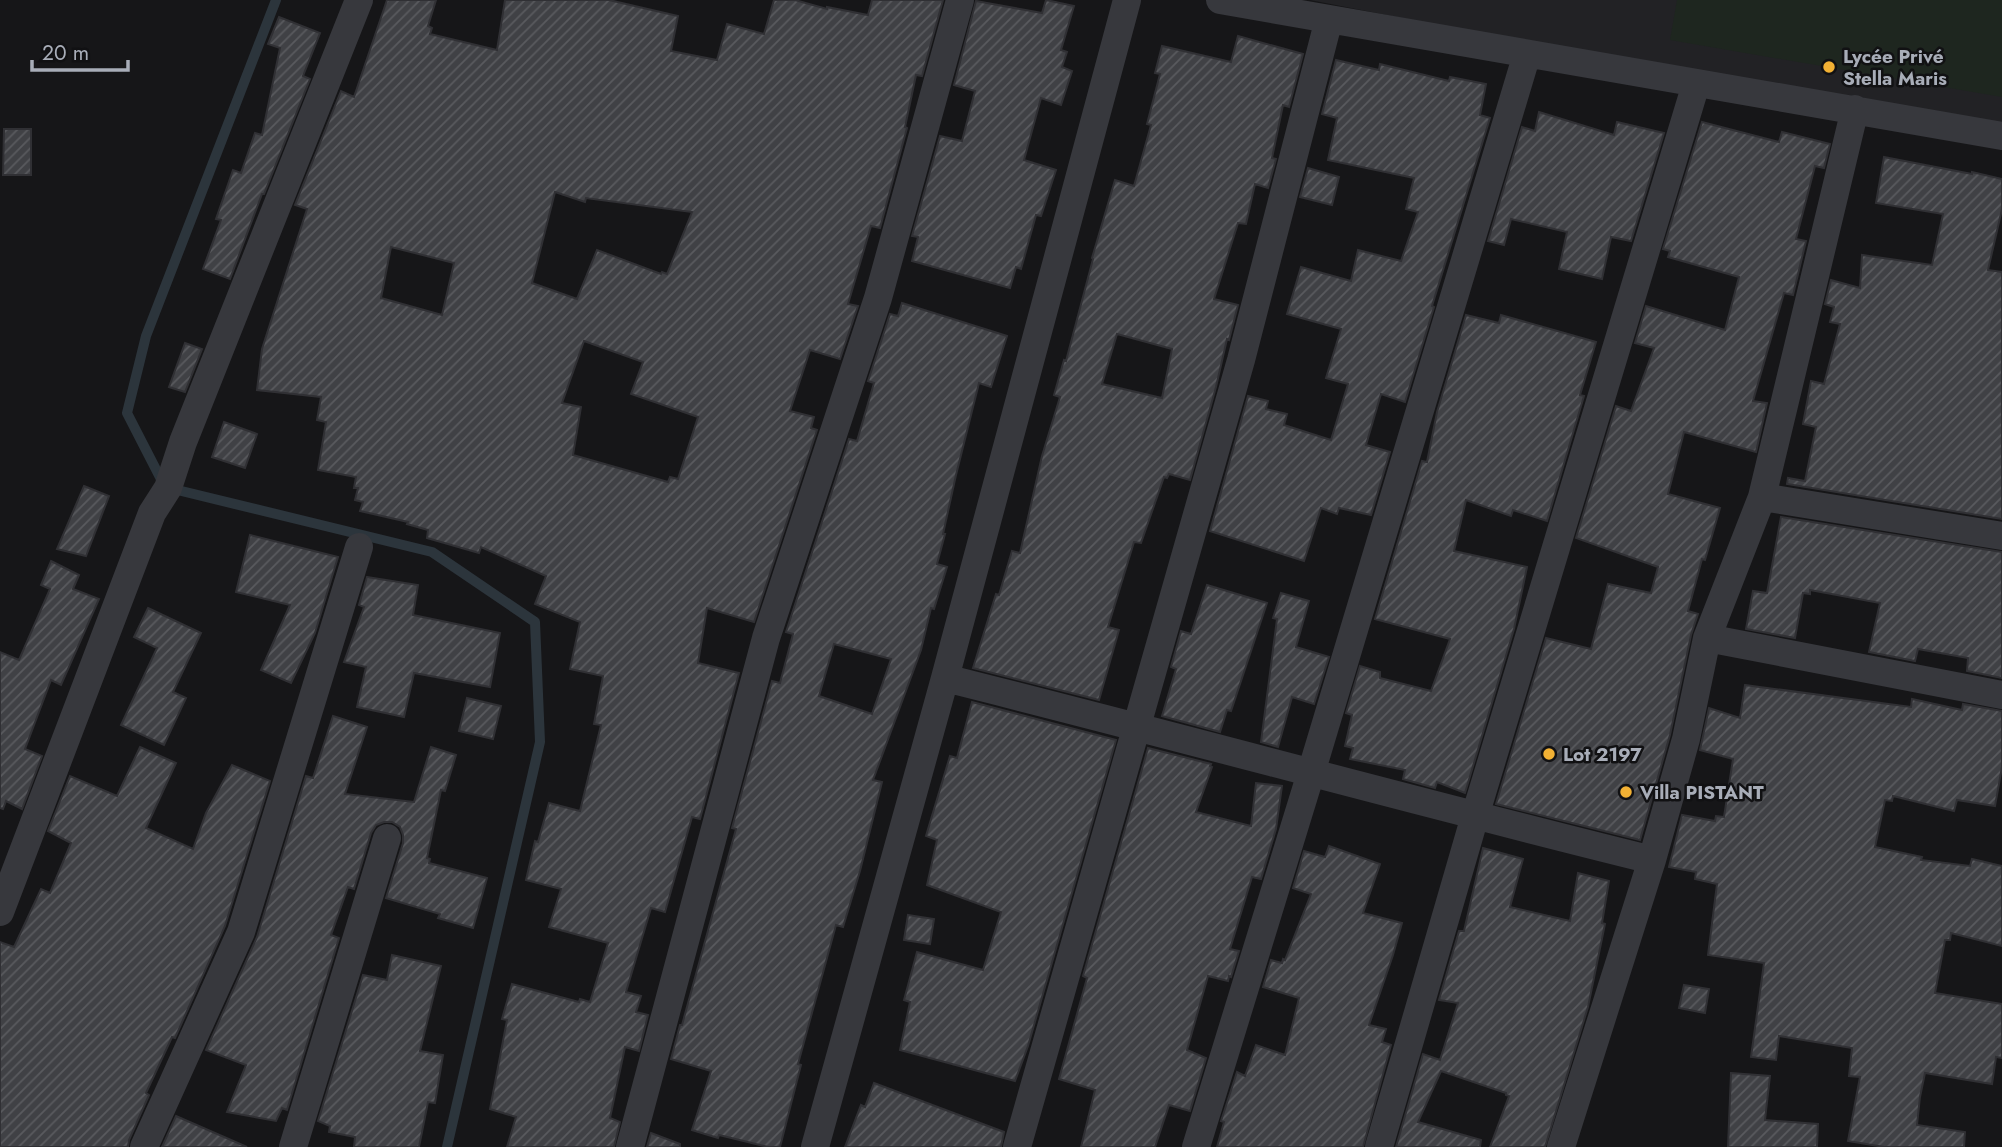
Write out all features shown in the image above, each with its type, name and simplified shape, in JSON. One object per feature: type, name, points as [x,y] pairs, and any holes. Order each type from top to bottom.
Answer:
[{"type":"street","points":[[0,912],[152,513],[168,488],[183,442],[359,0]]},
{"type":"street","points":[[630,1147],[766,638],[878,298],[960,0]]},
{"type":"street","points":[[815,1147],[945,678],[1127,0]]},
{"type":"street","points":[[1220,0],[2002,136]]},
{"type":"street","points":[[1017,1147],[1241,360],[1329,19]]},
{"type":"street","points":[[1196,1147],[1527,54]]},
{"type":"street","points":[[1379,1147],[1475,816],[1696,84]]},
{"type":"street","points":[[1561,1147],[1652,860],[1686,739],[1707,638],[1762,497],[1855,109]]},
{"type":"street","points":[[1762,497],[2002,536]]},
{"type":"street","points":[[144,1147],[241,932],[359,547]]},
{"type":"street","points":[[1707,638],[2002,695]]},
{"type":"street","points":[[945,678],[1652,860]]},
{"type":"street","points":[[293,1147],[387,838]]},
{"type":"shaded area","name":"Lycée Privé Stella Maris","points":[[1310,0],[2002,0],[2002,135]]},
{"type":"shaded area","points":[[1677,0],[2002,0],[2002,97],[1670,40]]},
{"type":"building","points":[[387,0],[436,0],[428,26],[432,28],[430,34],[497,50],[505,0],[609,0],[678,16],[671,51],[717,60],[727,24],[764,34],[774,0],[795,0],[827,9],[868,15],[872,0],[943,0],[922,76],[916,75],[905,127],[907,128],[880,228],[871,226],[848,304],[858,306],[840,359],[810,350],[790,411],[814,417],[811,428],[817,430],[754,622],[707,608],[698,663],[739,673],[700,819],[692,817],[665,912],[651,908],[626,992],[641,996],[636,1012],[648,1015],[639,1051],[625,1047],[610,1118],[620,1122],[614,1147],[507,1147],[516,1117],[490,1109],[507,1020],[502,1019],[512,984],[579,1002],[580,999],[590,1002],[608,943],[549,927],[561,889],[526,880],[535,841],[538,842],[549,803],[580,811],[601,725],[594,724],[603,676],[570,669],[580,622],[535,604],[546,576],[481,547],[479,553],[427,538],[428,530],[407,524],[408,522],[360,511],[363,502],[355,500],[358,488],[354,488],[356,477],[318,470],[326,422],[317,420],[321,397],[257,390],[262,349],[307,209],[295,205],[341,91],[354,97]],"holes":[[[555,192],[585,202],[586,198],[692,212],[667,274],[597,250],[577,299],[532,283]],[[391,247],[454,263],[442,315],[381,298]],[[584,341],[643,362],[631,394],[698,417],[678,479],[670,477],[668,482],[573,455],[581,407],[562,403]]]},
{"type":"building","points":[[1046,0],[1074,6],[1061,50],[1067,52],[1062,67],[1072,71],[1061,105],[1041,98],[1024,160],[1056,170],[1041,216],[1036,215],[1021,269],[1016,267],[1010,288],[912,261],[918,237],[912,236],[940,136],[962,141],[975,91],[954,85],[976,1],[1042,13]]},
{"type":"building","points":[[279,17],[320,33],[303,76],[310,79],[230,279],[203,269],[221,220],[216,219],[233,170],[241,173],[255,133],[262,135],[280,48],[268,44]]},
{"type":"building","points":[[1238,36],[1303,54],[1289,107],[1283,105],[1272,158],[1276,159],[1268,188],[1255,184],[1246,224],[1238,223],[1214,299],[1238,305],[1190,480],[1169,474],[1167,478],[1164,477],[1141,543],[1134,542],[1108,627],[1119,630],[1099,700],[973,668],[1012,551],[1020,553],[1042,456],[1060,397],[1054,395],[1064,360],[1066,361],[1115,180],[1134,186],[1151,125],[1147,124],[1160,74],[1155,73],[1162,46],[1231,62]],"holes":[[[1117,334],[1172,349],[1162,398],[1102,384]]]},
{"type":"building","points":[[1336,60],[1379,70],[1380,64],[1449,81],[1450,77],[1486,84],[1480,115],[1490,118],[1405,402],[1381,394],[1366,445],[1390,452],[1371,515],[1339,508],[1337,514],[1321,508],[1304,561],[1210,531],[1248,396],[1268,401],[1266,409],[1287,414],[1284,425],[1331,440],[1348,384],[1326,378],[1341,329],[1287,314],[1301,267],[1351,281],[1358,250],[1401,261],[1418,212],[1406,209],[1414,178],[1328,160],[1337,118],[1322,114]]},
{"type":"building","points":[[1539,112],[1614,135],[1617,122],[1664,133],[1631,241],[1611,237],[1602,279],[1559,269],[1567,232],[1511,219],[1504,245],[1488,241],[1522,127],[1535,131]]},
{"type":"building","points":[[1702,122],[1779,142],[1782,132],[1830,144],[1824,168],[1815,166],[1796,239],[1806,241],[1793,295],[1784,293],[1753,401],[1767,403],[1756,452],[1684,432],[1668,494],[1720,508],[1688,611],[1698,614],[1670,735],[1640,840],[1496,804],[1546,638],[1591,649],[1608,584],[1651,593],[1658,567],[1576,538],[1616,406],[1631,411],[1654,348],[1635,343],[1646,306],[1725,330],[1739,277],[1668,257],[1670,251],[1663,249]]},
{"type":"building","points":[[4,129],[31,129],[31,175],[3,175]]},
{"type":"building","points":[[1884,157],[2002,179],[2002,209],[1988,270],[2002,272],[2002,519],[1787,484],[1788,478],[1805,481],[1816,427],[1803,424],[1811,381],[1824,384],[1840,324],[1830,322],[1834,307],[1825,304],[1831,280],[1860,288],[1862,255],[1932,265],[1943,214],[1876,203]]},
{"type":"building","points":[[1308,168],[1339,177],[1332,205],[1300,197]]},
{"type":"building","points":[[902,303],[1007,336],[991,387],[979,383],[937,564],[947,567],[934,609],[931,608],[921,650],[873,780],[882,782],[860,871],[843,927],[836,925],[798,1064],[801,1065],[780,1147],[768,1147],[719,1135],[718,1138],[692,1130],[711,1071],[671,1059],[736,829],[732,828],[772,681],[780,683],[793,634],[786,632],[849,439],[857,441],[874,383],[868,381],[890,314],[898,316]],"holes":[[[834,644],[891,659],[872,714],[819,696]]]},
{"type":"building","points":[[1466,315],[1499,323],[1501,315],[1596,342],[1580,395],[1584,396],[1547,521],[1513,510],[1511,516],[1466,500],[1454,551],[1527,567],[1514,629],[1465,793],[1437,782],[1435,788],[1403,779],[1405,770],[1350,759],[1353,748],[1345,746],[1352,715],[1346,713],[1360,666],[1380,672],[1380,678],[1431,691],[1450,639],[1375,619],[1422,461],[1427,462],[1437,412]]},
{"type":"building","points":[[185,343],[202,349],[185,392],[169,387]]},
{"type":"building","points":[[224,422],[257,434],[245,468],[212,457]]},
{"type":"building","points":[[84,486],[109,496],[86,556],[57,549]]},
{"type":"building","points":[[1781,517],[2002,552],[2002,678],[1967,671],[1968,658],[1918,649],[1915,661],[1869,652],[1880,603],[1810,590],[1810,594],[1803,593],[1795,638],[1746,629],[1753,591],[1767,593]]},
{"type":"building","points":[[250,535],[338,557],[315,633],[291,683],[261,670],[290,605],[236,592]]},
{"type":"building","points":[[51,561],[79,575],[73,589],[99,599],[61,685],[51,680],[25,749],[42,756],[22,809],[6,801],[3,809],[0,808],[0,652],[19,660],[50,589],[41,585]]},
{"type":"building","points":[[367,577],[418,585],[413,615],[500,633],[490,687],[414,673],[404,717],[357,707],[366,667],[344,662],[364,607],[359,605]]},
{"type":"building","points":[[1207,585],[1267,603],[1231,711],[1227,710],[1220,732],[1162,716],[1176,669],[1171,667],[1181,631],[1191,634]]},
{"type":"building","points":[[1281,593],[1309,601],[1296,647],[1329,657],[1314,704],[1292,697],[1278,747],[1261,742],[1277,619],[1273,618]]},
{"type":"building","points":[[148,608],[201,633],[173,692],[186,698],[164,745],[121,725],[157,648],[134,637]]},
{"type":"building","points":[[1745,685],[1911,707],[1912,699],[1962,710],[1963,704],[2002,711],[2002,767],[1995,806],[1957,800],[1954,811],[1893,796],[1892,801],[1885,800],[1875,847],[1922,857],[1921,860],[1970,866],[1972,859],[2002,866],[2002,946],[1951,933],[1950,940],[1945,940],[1935,993],[2002,1004],[2002,1058],[1996,1057],[1992,1084],[1925,1073],[1920,1097],[1917,1125],[1965,1132],[1964,1147],[1884,1147],[1848,1141],[1860,1077],[1849,1076],[1852,1048],[1779,1036],[1776,1060],[1751,1057],[1764,963],[1708,955],[1717,884],[1695,879],[1696,872],[1669,867],[1682,815],[1715,821],[1716,816],[1724,817],[1733,759],[1700,750],[1709,708],[1740,718]]},
{"type":"building","points":[[467,698],[501,706],[493,739],[459,731]]},
{"type":"building","points":[[972,702],[1116,740],[1028,1046],[1015,1081],[900,1050],[910,1002],[904,1000],[917,952],[983,970],[1001,912],[927,885],[937,840],[926,836],[950,756],[957,758]]},
{"type":"building","points":[[333,716],[367,727],[345,794],[414,802],[431,747],[456,755],[445,791],[441,790],[427,858],[430,859],[429,863],[487,878],[473,928],[438,918],[440,914],[386,898],[403,835],[400,827],[392,822],[376,825],[371,833],[354,889],[348,887],[331,935],[339,938],[287,1110],[282,1108],[276,1121],[227,1112],[246,1065],[206,1050],[257,937],[306,776],[313,778]]},
{"type":"building","points":[[140,747],[176,763],[146,828],[193,849],[206,813],[232,765],[270,781],[225,926],[175,1038],[172,1037],[146,1093],[149,1095],[128,1147],[0,1147],[0,942],[14,947],[41,889],[50,893],[71,843],[48,831],[70,776],[117,796]]},
{"type":"building","points":[[1148,748],[1211,764],[1196,812],[1251,826],[1256,783],[1282,786],[1276,829],[1261,879],[1252,877],[1230,949],[1239,951],[1231,977],[1229,976],[1228,981],[1208,976],[1187,1050],[1206,1058],[1190,1111],[1169,1105],[1155,1147],[1081,1147],[1095,1090],[1059,1079],[1087,978],[1083,976]]},
{"type":"building","points":[[1329,846],[1380,864],[1363,913],[1402,923],[1369,1025],[1386,1029],[1382,1042],[1391,1045],[1363,1147],[1217,1147],[1224,1122],[1221,1121],[1237,1072],[1245,1076],[1256,1045],[1285,1055],[1299,998],[1263,987],[1271,960],[1282,963],[1283,959],[1285,960],[1311,894],[1293,888],[1304,851],[1325,857]]},
{"type":"building","points":[[1483,848],[1523,859],[1510,907],[1570,921],[1578,873],[1609,881],[1602,923],[1605,924],[1588,1007],[1545,1147],[1490,1147],[1509,1096],[1441,1071],[1418,1122],[1481,1140],[1480,1147],[1396,1147],[1423,1054],[1440,1060],[1458,1003],[1439,1000],[1459,931],[1464,931]]},
{"type":"building","points":[[908,915],[934,919],[930,944],[904,940]]},
{"type":"building","points":[[392,955],[441,966],[420,1051],[443,1055],[435,1103],[428,1102],[419,1147],[354,1147],[355,1137],[329,1132],[330,1126],[318,1121],[363,975],[387,980]]},
{"type":"building","points":[[1684,985],[1709,989],[1705,1013],[1679,1008]]},
{"type":"building","points":[[1731,1073],[1770,1076],[1765,1120],[1818,1124],[1817,1147],[1728,1147]]},
{"type":"building","points":[[874,1083],[1004,1132],[1001,1147],[845,1147],[861,1105],[865,1107]]},
{"type":"building","points":[[176,1116],[247,1147],[162,1147]]},
{"type":"building","points":[[651,1133],[680,1144],[680,1147],[647,1147]]},
{"type":"waterway","points":[[276,0],[146,336],[127,413],[165,487],[432,552],[535,622],[540,742],[447,1147]]},
{"type":"place","name":"Lycée Privé Stella Maris","points":[[1829,67]]},
{"type":"place","name":"Lot 2197","points":[[1549,754]]},
{"type":"place","name":"Villa PISTANT","points":[[1626,792]]}]
